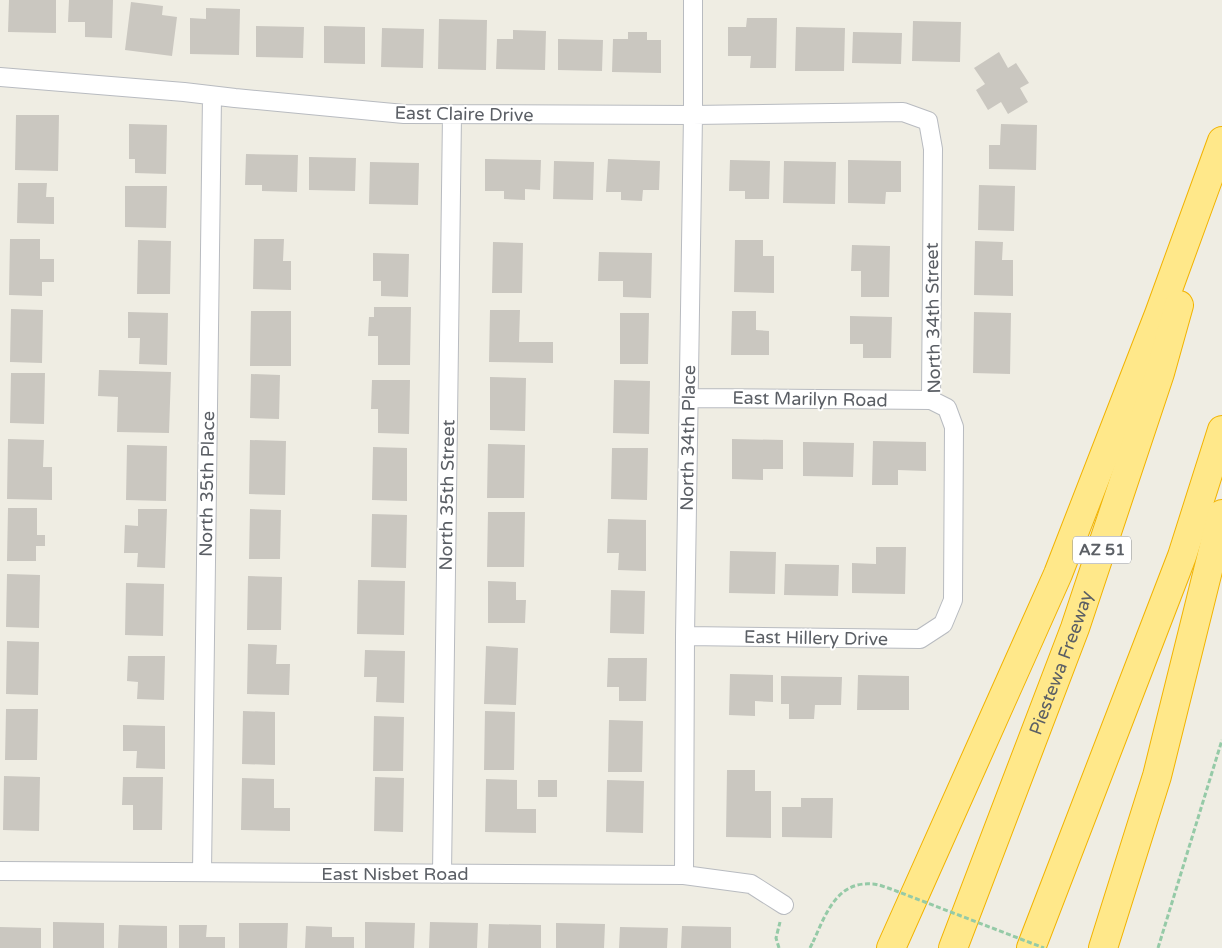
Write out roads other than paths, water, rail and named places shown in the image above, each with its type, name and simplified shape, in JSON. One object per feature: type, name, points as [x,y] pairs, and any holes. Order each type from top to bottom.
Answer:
[{"type":"highway","points":[[891,948],[1058,574],[1159,314],[1222,142]]},
{"type":"highway","name":"Piestewa Freeway","points":[[953,948],[1079,619],[1160,374],[1222,142]]},
{"type":"highway","points":[[1031,948],[1182,556],[1222,430]]},
{"type":"highway","points":[[1104,948],[1157,776],[1222,514]]},
{"type":"street","name":"North 34th Place","points":[[684,875],[693,0]]},
{"type":"street","name":"East Claire Drive","points":[[0,77],[184,92],[404,114],[693,115],[902,112],[928,121]]},
{"type":"street","name":"North 35th Place","points":[[202,872],[212,96]]},
{"type":"street","name":"North 35th Street","points":[[442,874],[452,115]]},
{"type":"street","name":"North 34th Street","points":[[928,121],[933,148],[931,400],[947,408],[954,427],[954,600],[943,624]]},
{"type":"street","name":"East Marilyn Road","points":[[689,398],[931,400]]},
{"type":"street","name":"East Hillery Drive","points":[[685,636],[920,639],[943,624]]},
{"type":"street","name":"East Nisbet Road","points":[[0,871],[684,875],[751,884],[784,905]]}]
